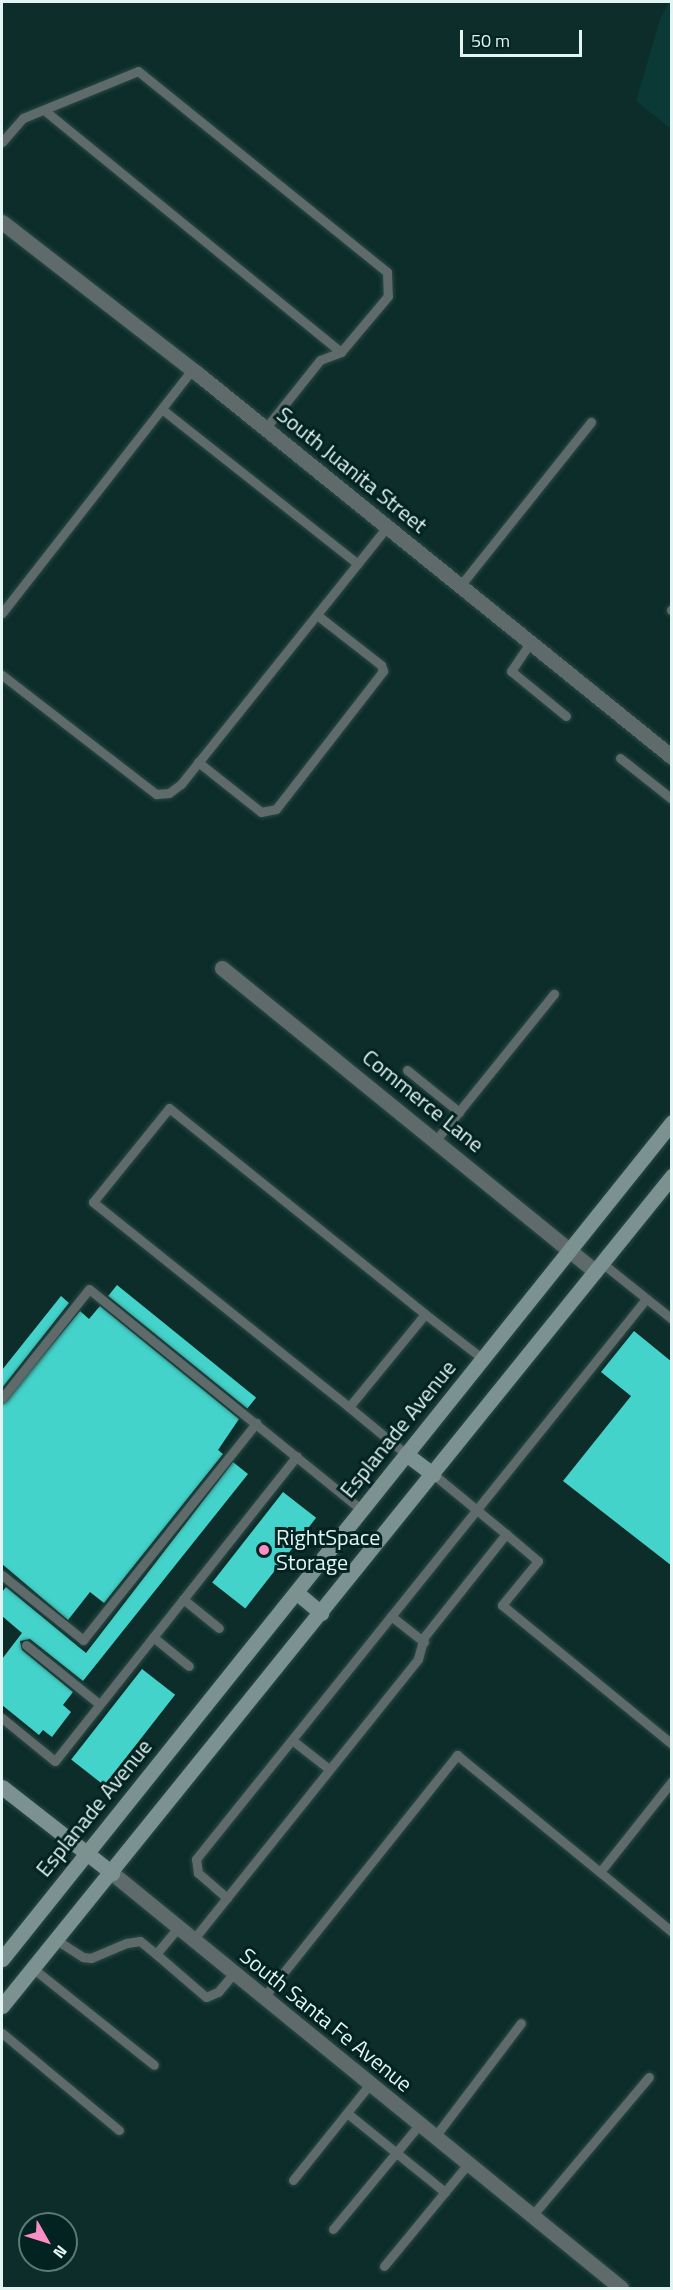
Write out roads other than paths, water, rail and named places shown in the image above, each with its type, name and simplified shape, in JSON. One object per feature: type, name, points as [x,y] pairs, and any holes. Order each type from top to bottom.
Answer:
[{"type":"main road","name":"Esplanade Avenue","points":[[2,1959],[672,1122]]},
{"type":"main road","points":[[2,2006],[58,1941],[672,1176]]},
{"type":"main road","points":[[406,1454],[433,1474]]},
{"type":"main road","points":[[296,1592],[321,1613]]},
{"type":"main road","name":"South Santa Fe Avenue","points":[[2,1787],[112,1874]]},
{"type":"street","name":"South Juanita Street","points":[[2,222],[266,429],[671,756]]},
{"type":"street","name":"Commerce Lane","points":[[222,968],[570,1250],[598,1267]]},
{"type":"street","name":"South Santa Fe Avenue","points":[[112,1874],[621,2289]]},
{"type":"lane","points":[[2,142],[23,118],[138,71],[387,272],[388,296],[341,352],[320,360],[266,429]]},
{"type":"lane","points":[[44,110],[341,352]]},
{"type":"lane","points":[[2,613],[192,370]]},
{"type":"lane","points":[[163,410],[358,564]]},
{"type":"lane","points":[[460,586],[591,422]]},
{"type":"lane","points":[[2,675],[156,794],[169,793],[181,784],[387,527]]},
{"type":"lane","points":[[198,762],[261,812],[276,809],[383,671],[317,615]]},
{"type":"lane","points":[[530,643],[511,671],[567,716]]},
{"type":"lane","points":[[620,758],[672,799]]},
{"type":"lane","points":[[436,1140],[554,994]]},
{"type":"lane","points":[[407,1070],[459,1112]]},
{"type":"lane","points":[[406,1454],[93,1202],[169,1108],[483,1359]]},
{"type":"lane","points":[[598,1267],[672,1319]]},
{"type":"lane","points":[[2,1398],[89,1289],[362,1510]]},
{"type":"lane","points":[[227,1898],[198,1873],[196,1859],[646,1299]]},
{"type":"lane","points":[[349,1407],[425,1314]]},
{"type":"lane","points":[[2,1575],[82,1640],[256,1423]]},
{"type":"lane","points":[[2,1718],[55,1761],[297,1456]]},
{"type":"lane","points":[[433,1474],[538,1561],[502,1605],[672,1744]]},
{"type":"lane","points":[[193,1940],[418,1659],[424,1637],[506,1534]]},
{"type":"lane","points":[[183,1599],[219,1628]]},
{"type":"lane","points":[[392,1616],[424,1642]]},
{"type":"lane","points":[[153,1637],[189,1666]]},
{"type":"lane","points":[[26,1646],[99,1704]]},
{"type":"lane","points":[[292,1740],[329,1769]]},
{"type":"lane","points":[[264,1997],[458,1755],[672,1932]]},
{"type":"lane","points":[[600,1872],[672,1781]]},
{"type":"lane","points":[[156,1953],[178,1928]]},
{"type":"lane","points":[[58,1941],[83,1957],[91,1958],[127,1942],[140,1941],[206,1996],[218,1992],[234,1973]]},
{"type":"lane","points":[[34,1970],[154,2065]]},
{"type":"lane","points":[[434,2138],[521,2023]]},
{"type":"lane","points":[[2,2033],[119,2130]]},
{"type":"lane","points":[[531,2217],[649,2077]]},
{"type":"lane","points":[[293,2180],[370,2084]]},
{"type":"lane","points":[[347,2113],[445,2192]]},
{"type":"lane","points":[[333,2229],[419,2125]]},
{"type":"lane","points":[[384,2266],[467,2165]]},
{"type":"place","name":"RightSpace Storage","points":[[264,1550]]}]
